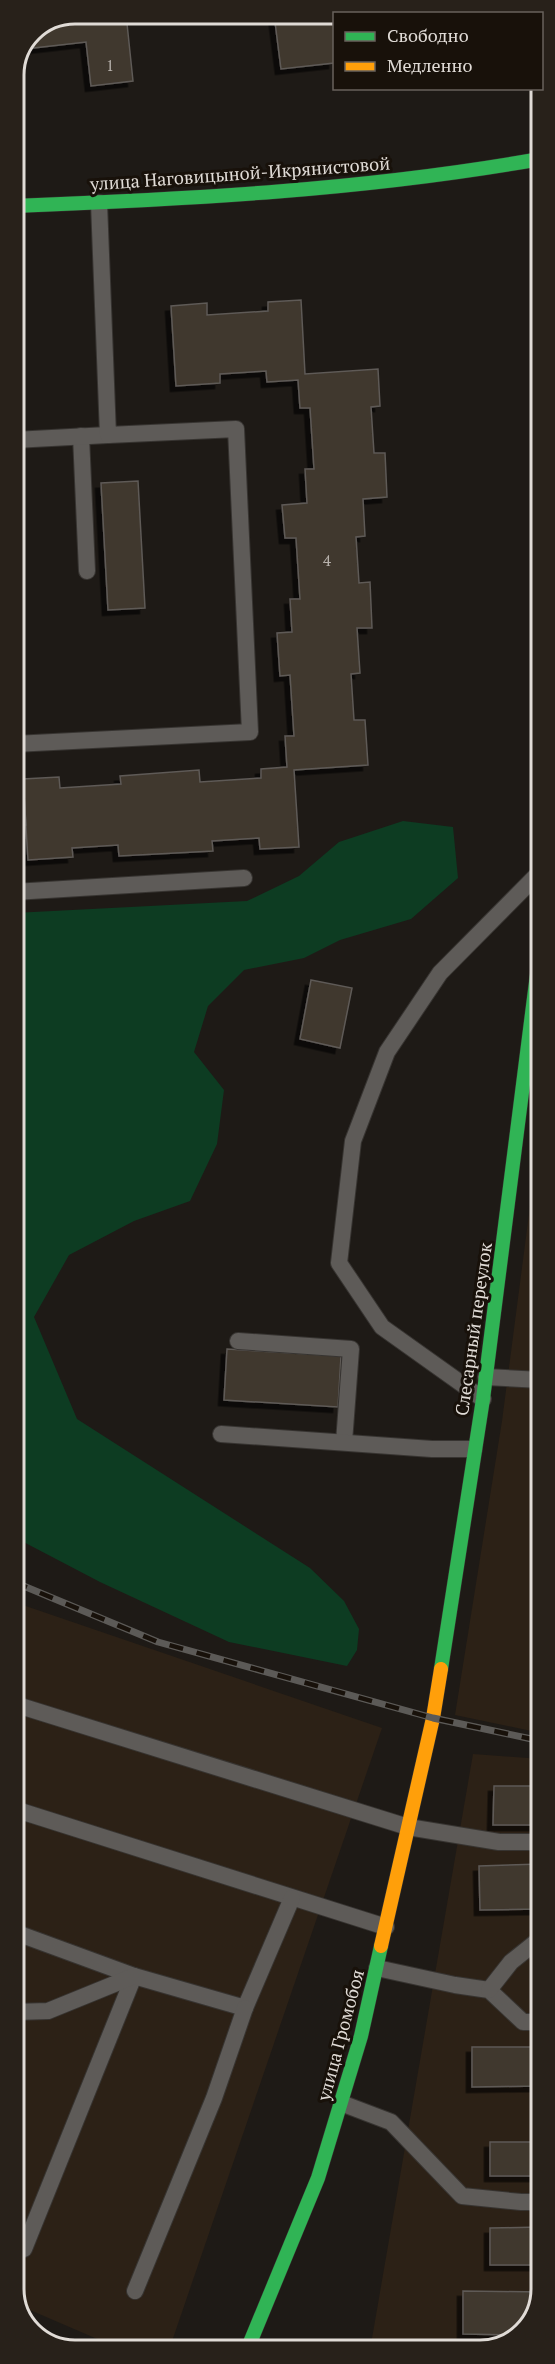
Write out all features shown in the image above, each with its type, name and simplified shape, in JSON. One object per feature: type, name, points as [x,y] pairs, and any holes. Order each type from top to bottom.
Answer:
[{"type":"main road","name":"улица Наговицыной-Икрянистовой","points":[[24,206],[330,189],[531,161]]},
{"type":"main road","name":"Слесарный переулок","points":[[433,1718],[483,1399],[531,1022]]},
{"type":"main road","name":"улица Громобоя","points":[[252,2340],[318,2178],[361,2036],[433,1718]]},
{"type":"lane","points":[[99,203],[108,435]]},
{"type":"lane","points":[[24,439],[236,429],[250,732],[24,743]]},
{"type":"lane","points":[[81,436],[87,571]]},
{"type":"lane","points":[[24,891],[244,878]]},
{"type":"lane","points":[[483,1399],[381,1327],[339,1263],[340,1252],[353,1142],[387,1052],[440,973],[531,881]]},
{"type":"lane","points":[[238,1341],[351,1349],[344,1442]]},
{"type":"lane","points":[[486,1377],[531,1379]]},
{"type":"lane","points":[[221,1434],[432,1449],[474,1449]]},
{"type":"lane","points":[[24,1707],[408,1827],[500,1842],[531,1842]]},
{"type":"lane","points":[[24,1812],[386,1927]]},
{"type":"lane","points":[[135,2290],[213,2098],[245,2008],[292,1898]]},
{"type":"lane","points":[[24,1936],[134,1976],[245,2008]]},
{"type":"lane","points":[[489,1990],[511,1962],[531,1946]]},
{"type":"lane","points":[[377,1968],[454,1985],[489,1990],[523,2022],[531,2022]]},
{"type":"lane","points":[[24,2012],[48,2011],[134,1976]]},
{"type":"lane","points":[[24,2249],[134,1976]]},
{"type":"lane","points":[[341,2103],[391,2122],[462,2196],[531,2202]]},
{"type":"shaded area","points":[[531,1199],[531,1731],[455,1715],[502,1421]]},
{"type":"shaded area","points":[[24,1605],[382,1728],[172,2340],[100,2340],[28,2309],[25,2299]]},
{"type":"shaded area","points":[[473,1754],[531,1758],[530,2299],[524,2315],[514,2327],[490,2339],[372,2340]]},
{"type":"green space","points":[[403,821],[453,827],[458,878],[411,919],[340,940],[304,958],[244,970],[208,1006],[194,1052],[224,1090],[217,1144],[190,1201],[134,1221],[69,1255],[34,1317],[77,1419],[310,1568],[344,1601],[359,1629],[357,1650],[347,1666],[229,1642],[100,1582],[24,1542],[24,912],[247,901],[299,876],[339,842]]},
{"type":"building","points":[[127,24],[133,81],[91,86],[86,42],[32,48],[47,33],[65,25]]},
{"type":"building","points":[[275,24],[333,24],[333,63],[281,69]]},
{"type":"building","points":[[301,300],[305,374],[378,369],[380,406],[371,407],[374,453],[385,453],[387,497],[363,499],[365,536],[356,537],[359,583],[370,582],[372,628],[357,628],[360,673],[351,674],[354,720],[365,720],[368,765],[294,770],[299,847],[260,849],[259,838],[212,841],[213,851],[119,856],[118,845],[72,848],[73,857],[28,860],[24,779],[59,777],[60,788],[121,784],[120,776],[199,770],[200,782],[261,778],[261,769],[287,767],[285,736],[294,736],[290,675],[280,676],[277,633],[292,632],[290,599],[300,599],[296,538],[285,538],[282,505],[307,503],[305,469],[314,469],[310,408],[300,408],[298,380],[267,382],[266,371],[220,374],[220,383],[176,386],[171,306],[207,303],[207,315],[268,311],[268,302]]},
{"type":"building","points":[[138,481],[145,608],[108,610],[101,483]]},
{"type":"building","points":[[24,794],[26,825],[24,825]]},
{"type":"building","points":[[311,980],[352,988],[340,1048],[300,1039]]},
{"type":"building","points":[[227,1349],[341,1356],[338,1407],[224,1400]]},
{"type":"building","points":[[494,1786],[531,1786],[531,1825],[493,1825]]},
{"type":"building","points":[[531,1864],[531,1909],[480,1910],[479,1866]]},
{"type":"building","points":[[472,2047],[531,2047],[531,2086],[472,2087]]},
{"type":"building","points":[[490,2142],[531,2142],[531,2176],[490,2176]]},
{"type":"building","points":[[531,2227],[531,2265],[490,2265],[490,2228]]},
{"type":"building","points":[[463,2291],[531,2292],[524,2315],[506,2333],[463,2334]]},
{"type":"railway","points":[[24,1586],[158,1642],[433,1718],[531,1739]]},
{"type":"traffic: fast","points":[[24,206],[278,192],[475,170],[531,161]]},
{"type":"traffic: fast","points":[[441,1669],[483,1399],[531,1022]]},
{"type":"traffic: fast","points":[[251,2340],[318,2178],[361,2036],[381,1946]]},
{"type":"traffic: slow","points":[[381,1946],[433,1718],[441,1669]]}]
